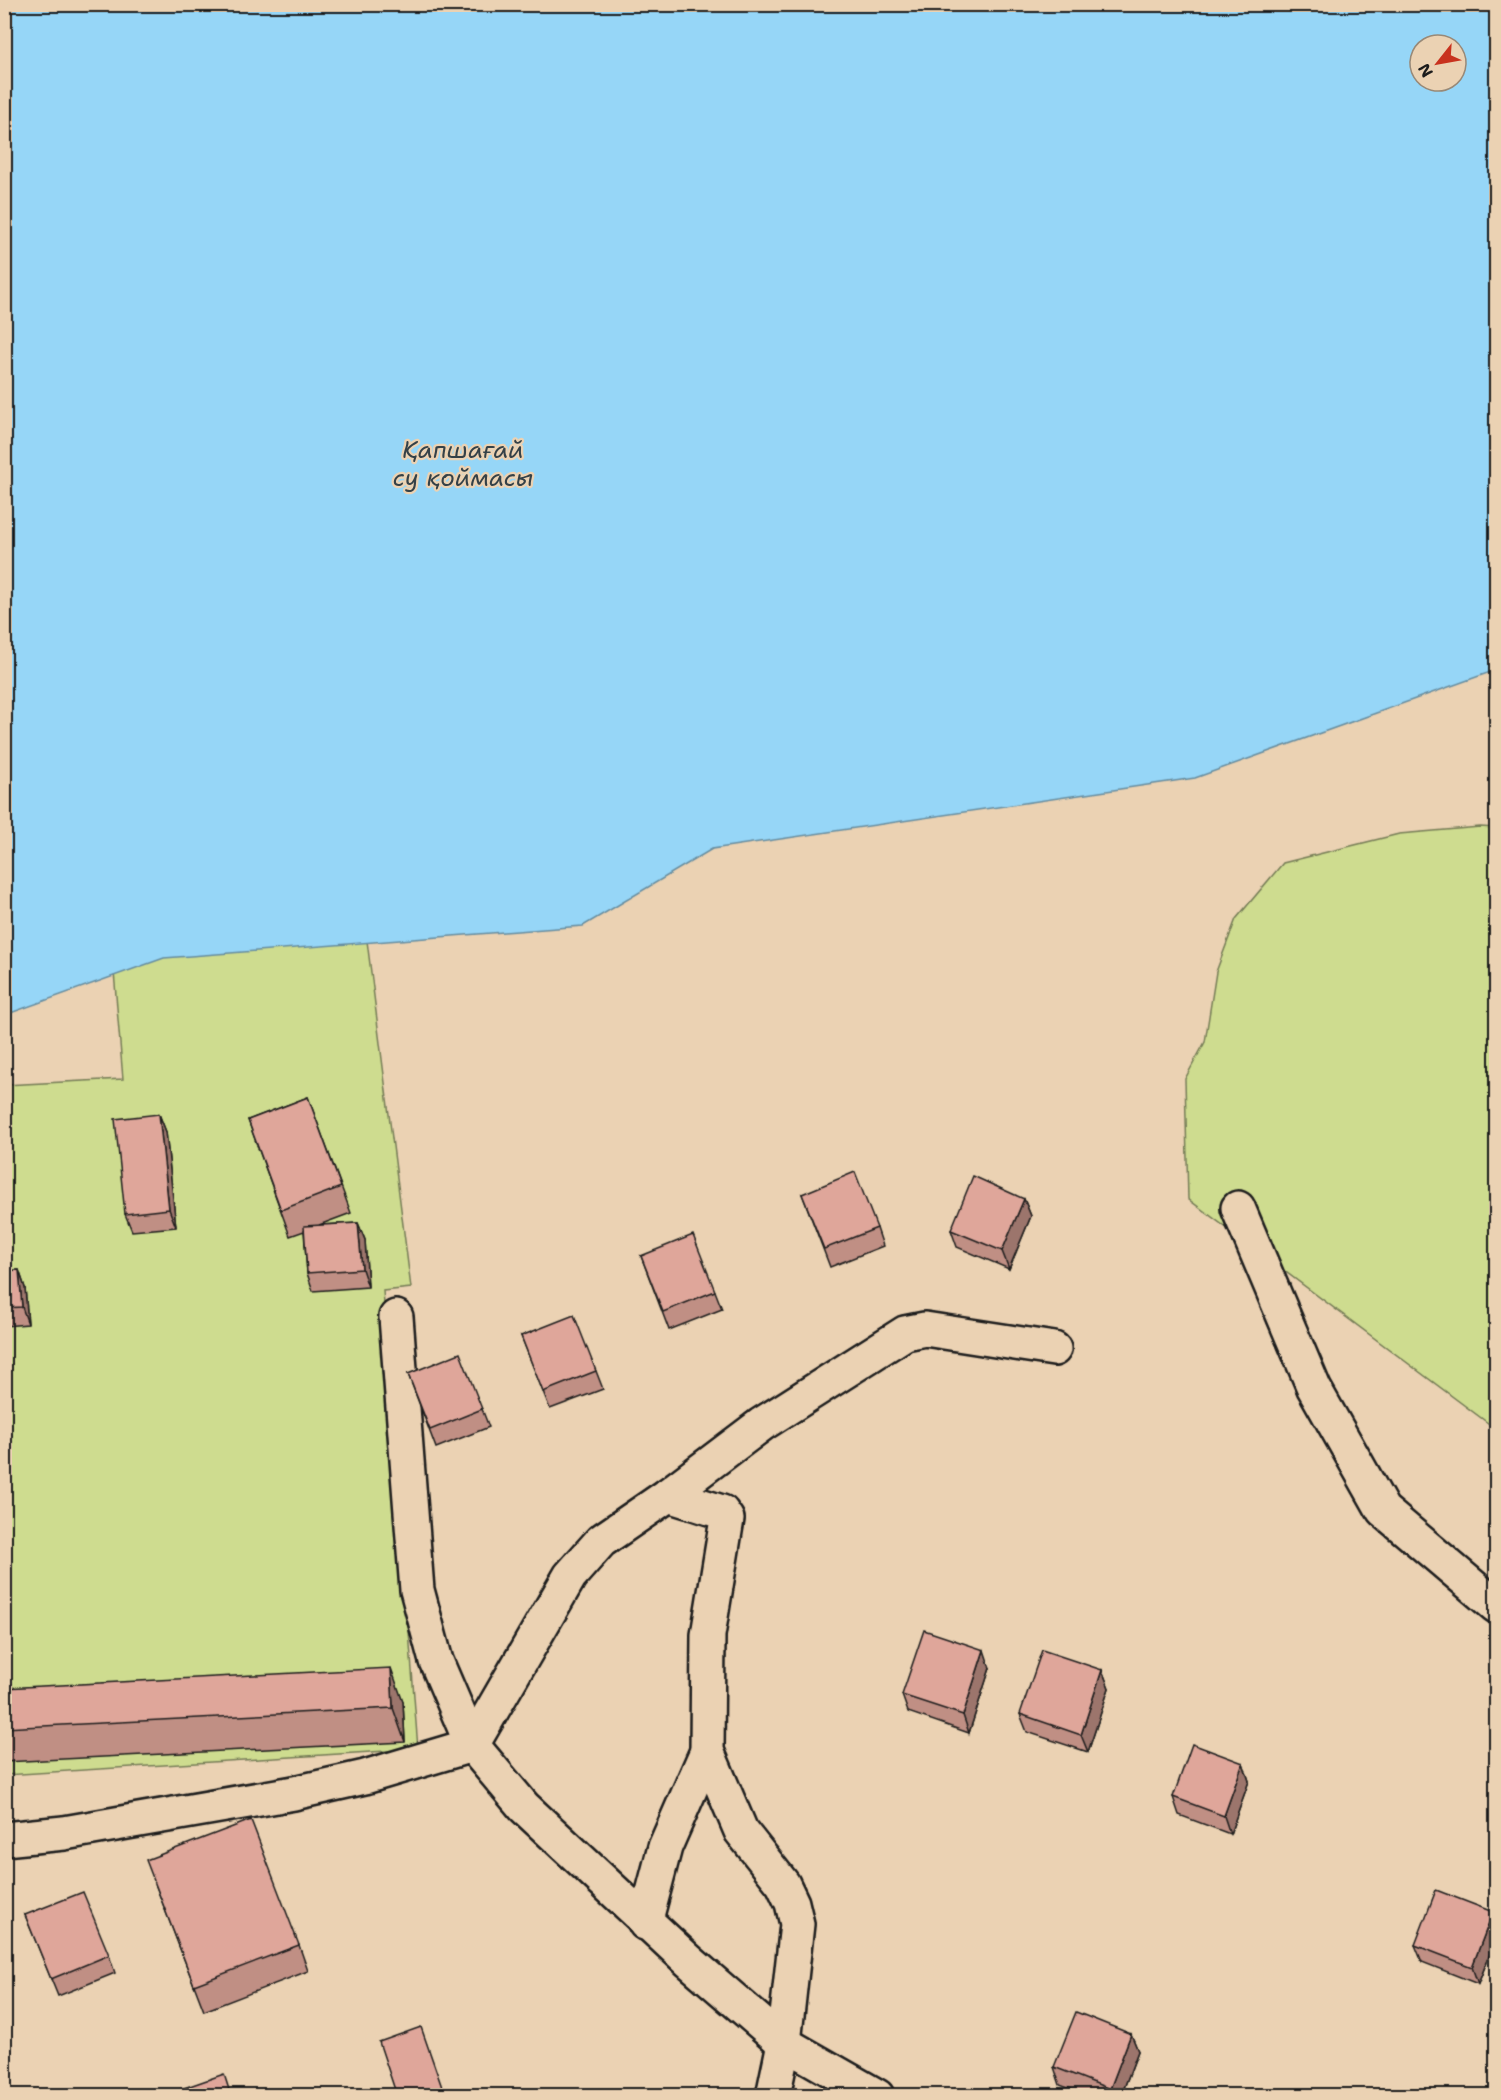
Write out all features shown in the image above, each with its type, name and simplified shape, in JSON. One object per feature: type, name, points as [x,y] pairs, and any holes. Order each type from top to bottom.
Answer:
[{"type":"lane","points":[[1238,1208],[1314,1388],[1383,1510],[1497,1606]]},
{"type":"lane","points":[[396,1317],[417,1590],[436,1661],[472,1745],[524,1807],[645,1923],[784,2043],[877,2096]]},
{"type":"lane","points":[[4,1839],[64,1833],[294,1793],[365,1778],[472,1745],[570,1576],[601,1541],[668,1495],[762,1424],[905,1333],[925,1329],[1054,1349]]},
{"type":"lane","points":[[645,1923],[665,1847],[707,1751],[708,1635],[727,1518],[722,1512],[668,1495]]},
{"type":"lane","points":[[707,1751],[741,1831],[783,1884],[792,1902],[797,1924],[784,2043],[773,2096]]},
{"type":"green space","points":[[1480,827],[1496,828],[1496,1429],[1188,1199],[1185,1079],[1205,1042],[1216,972],[1236,919],[1283,863],[1399,834]]},
{"type":"green space","points":[[357,862],[411,1288],[383,1291],[418,1749],[5,1775],[4,1085],[123,1079],[110,924]]},
{"type":"water","name":"Қапшағай су қоймасы","points":[[4,5],[1496,5],[1496,670],[1195,778],[712,849],[583,926],[164,958],[5,1015]]},
{"type":"building","points":[[308,1097],[341,1187],[281,1210],[248,1120]]},
{"type":"building","points":[[159,1114],[169,1209],[125,1214],[115,1119]]},
{"type":"building","points":[[855,1172],[877,1228],[824,1249],[802,1194]]},
{"type":"building","points":[[973,1176],[1024,1199],[1002,1251],[951,1230]]},
{"type":"building","points":[[358,1223],[362,1269],[307,1273],[304,1226]]},
{"type":"building","points":[[693,1235],[715,1291],[663,1312],[641,1256]]},
{"type":"building","points":[[19,1270],[22,1307],[4,1308],[4,1271]]},
{"type":"building","points":[[574,1315],[596,1371],[543,1392],[521,1336]]},
{"type":"building","points":[[460,1353],[482,1409],[430,1430],[408,1374]]},
{"type":"building","points":[[924,1630],[984,1650],[963,1715],[902,1695]]},
{"type":"building","points":[[1042,1650],[1102,1670],[1081,1735],[1020,1714]]},
{"type":"building","points":[[391,1668],[393,1708],[4,1728],[4,1688]]},
{"type":"building","points":[[1192,1744],[1243,1763],[1224,1816],[1173,1797]]},
{"type":"building","points":[[251,1820],[299,1945],[194,1985],[146,1860]]},
{"type":"building","points":[[1436,1890],[1493,1912],[1472,1967],[1415,1945]]},
{"type":"building","points":[[83,1892],[109,1955],[51,1979],[25,1915]]},
{"type":"building","points":[[1076,2012],[1131,2034],[1110,2089],[1054,2067]]},
{"type":"building","points":[[421,2027],[445,2096],[397,2096],[379,2042]]},
{"type":"building","points":[[224,2074],[231,2096],[161,2096]]}]
